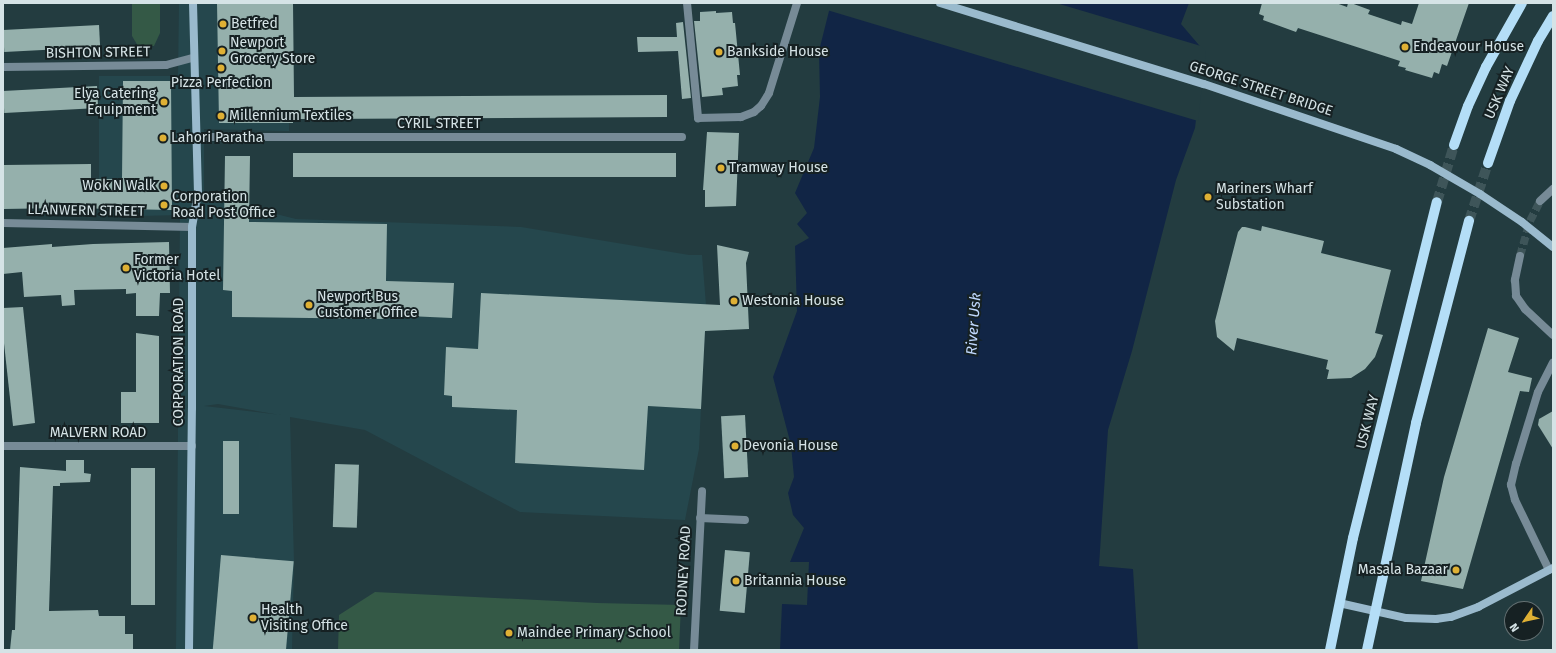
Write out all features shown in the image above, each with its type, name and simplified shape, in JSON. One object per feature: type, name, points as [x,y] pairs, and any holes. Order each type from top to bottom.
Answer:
[{"type":"main road","name":"USK WAY","points":[[1454,145],[1468,106],[1486,67],[1522,3]]},
{"type":"main road","name":"USK WAY","points":[[1488,163],[1510,101],[1538,41],[1553,16]]},
{"type":"main road","name":"USK WAY","points":[[1330,650],[1353,538],[1437,202]]},
{"type":"main road","points":[[1367,650],[1374,611],[1416,423],[1469,221]]},
{"type":"street","name":"CORPORATION ROAD","points":[[189,650],[192,446],[192,227],[198,194],[193,58],[193,3]]},
{"type":"street","points":[[687,3],[698,118],[706,118],[741,117],[754,112],[760,106],[769,93],[796,3]]},
{"type":"street","name":"GEORGE STREET BRIDGE","points":[[940,3],[1204,84],[1396,149],[1430,165],[1480,194],[1522,222],[1553,247]]},
{"type":"street","name":"BISHTON STREET","points":[[3,67],[166,65],[193,58]]},
{"type":"street","name":"CYRIL STREET","points":[[196,137],[682,137]]},
{"type":"street","points":[[1540,201],[1553,188]]},
{"type":"street","name":"LLANWERN STREET","points":[[3,223],[192,227]]},
{"type":"street","points":[[1520,256],[1514,280],[1516,296],[1525,310],[1553,335]]},
{"type":"street","points":[[1339,603],[1406,618],[1423,620],[1451,617],[1478,607],[1551,569],[1515,500],[1511,485],[1538,392],[1553,363]]},
{"type":"street","name":"MALVERN ROAD","points":[[3,446],[192,446]]},
{"type":"street","name":"RODNEY ROAD","points":[[694,650],[702,491]]},
{"type":"street","name":"RODNEY ROAD","points":[[700,518],[745,520]]},
{"type":"shaded area","points":[[179,3],[291,3],[289,131],[204,129],[204,196],[296,219],[521,227],[689,255],[702,255],[706,305],[699,449],[685,520],[520,512],[365,430],[290,417],[294,561],[292,650],[176,650],[180,215],[99,217],[99,76],[178,76]],"holes":[[[218,404],[278,415],[204,406]]]},
{"type":"green space","points":[[132,3],[160,3],[160,33],[154,46],[138,46],[132,36]]},
{"type":"green space","name":"Maindee Primary School","points":[[375,592],[597,603],[681,605],[679,650],[338,650],[339,615]]},
{"type":"water","name":"River Usk","points":[[831,3],[1189,3],[1181,24],[1204,51],[1195,128],[1176,180],[1132,351],[1108,430],[1099,566],[1133,569],[1138,650],[780,650],[782,604],[807,605],[809,562],[790,562],[804,528],[793,515],[788,493],[794,477],[791,445],[773,377],[797,311],[795,246],[809,238],[797,224],[807,213],[795,193],[814,148],[820,97],[819,51]]},
{"type":"pier","points":[[829,3],[1056,3],[1201,46],[1206,51],[1198,121],[827,10]]},
{"type":"building","points":[[217,3],[293,3],[294,97],[667,95],[667,117],[293,119],[293,123],[219,123]]},
{"type":"building","name":"Endeavour House","points":[[1262,3],[1336,3],[1347,7],[1348,3],[1351,3],[1370,10],[1368,14],[1401,25],[1402,21],[1412,24],[1419,3],[1469,3],[1447,66],[1442,64],[1439,74],[1434,72],[1432,78],[1405,70],[1406,68],[1398,66],[1400,61],[1298,28],[1296,32],[1263,20],[1264,16],[1259,14]]},
{"type":"building","name":"Bankside House","points":[[716,11],[716,13],[732,12],[733,23],[735,23],[740,75],[737,75],[738,86],[722,88],[723,95],[702,97],[694,21],[700,21],[700,12]]},
{"type":"building","points":[[683,22],[691,98],[682,99],[678,51],[638,52],[637,37],[677,37],[676,23]]},
{"type":"building","points":[[99,25],[100,47],[4,52],[3,30]]},
{"type":"building","points":[[123,81],[171,81],[172,210],[65,208],[3,209],[3,165],[91,164],[91,179],[122,179]]},
{"type":"building","points":[[97,86],[98,108],[4,113],[3,91]]},
{"type":"building","name":"Tramway House","points":[[707,132],[739,133],[736,206],[705,207],[705,190],[703,190]]},
{"type":"building","points":[[293,153],[676,153],[676,177],[293,177]]},
{"type":"building","points":[[225,156],[250,156],[249,222],[387,224],[386,281],[454,283],[452,318],[386,315],[386,319],[232,317],[232,291],[223,290]]},
{"type":"building","points":[[1262,226],[1324,241],[1321,253],[1391,270],[1375,333],[1383,335],[1375,357],[1365,369],[1351,378],[1327,379],[1329,370],[1326,369],[1328,360],[1237,338],[1234,351],[1217,337],[1215,321],[1238,232],[1242,227],[1261,231]]},
{"type":"building","points":[[169,242],[170,293],[160,293],[159,316],[136,316],[136,293],[126,294],[126,289],[74,290],[75,305],[62,306],[61,295],[24,297],[22,272],[3,274],[3,248],[52,244],[52,247],[93,244]]},
{"type":"building","points":[[717,245],[749,252],[746,263],[749,329],[705,331],[701,409],[648,406],[644,470],[515,463],[517,410],[452,407],[452,396],[444,395],[446,347],[478,349],[481,293],[720,305]]},
{"type":"building","points":[[23,307],[35,423],[13,426],[3,334],[3,308]]},
{"type":"building","points":[[1488,328],[1519,338],[1508,372],[1532,378],[1529,392],[1520,391],[1463,589],[1421,581],[1444,477]]},
{"type":"building","points":[[136,333],[159,336],[159,423],[121,423],[121,392],[136,392]]},
{"type":"building","points":[[1553,411],[1553,449],[1538,425],[1539,419]]},
{"type":"building","name":"Devonia House","points":[[745,415],[748,477],[724,478],[721,416]]},
{"type":"building","points":[[223,441],[239,441],[239,514],[223,514]]},
{"type":"building","points":[[66,460],[84,460],[84,473],[91,474],[90,482],[60,483],[60,486],[53,486],[49,611],[98,610],[99,616],[125,616],[125,634],[133,634],[133,650],[10,650],[12,630],[15,630],[20,467],[66,471]]},
{"type":"building","points":[[335,464],[359,465],[357,528],[333,527]]},
{"type":"building","points":[[131,468],[155,468],[155,605],[131,605]]},
{"type":"building","name":"Britannia House","points":[[725,550],[750,552],[745,613],[720,611]]},
{"type":"building","points":[[221,555],[294,561],[286,650],[213,650]]},
{"type":"tunnel","points":[[1437,202],[1454,145]]},
{"type":"tunnel","points":[[1469,221],[1488,163]]},
{"type":"tunnel","points":[[1520,256],[1530,221],[1540,201]]},
{"type":"place","name":"Betfred","points":[[223,24]]},
{"type":"place","name":"Endeavour House","points":[[1405,47]]},
{"type":"place","name":"Newport Grocery Store","points":[[222,51]]},
{"type":"place","name":"Bankside House","points":[[719,52]]},
{"type":"place","name":"Pizza Perfection","points":[[221,68]]},
{"type":"place","name":"Elya Catering Equipment","points":[[164,102]]},
{"type":"place","name":"Millennium Textiles","points":[[221,116]]},
{"type":"place","name":"Lahori Paratha","points":[[163,138]]},
{"type":"place","name":"Tramway House","points":[[721,168]]},
{"type":"place","name":"Wok N Walk","points":[[164,186]]},
{"type":"place","name":"Mariners Wharf Substation","points":[[1208,197]]},
{"type":"place","name":"Corporation Road Post Office","points":[[164,205]]},
{"type":"place","name":"Former Victoria Hotel","points":[[126,268]]},
{"type":"place","name":"Westonia House","points":[[734,301]]},
{"type":"place","name":"Newport Bus Customer Office","points":[[309,305]]},
{"type":"place","name":"Devonia House","points":[[735,446]]},
{"type":"place","name":"Masala Bazaar","points":[[1456,570]]},
{"type":"place","name":"Britannia House","points":[[736,581]]},
{"type":"place","name":"Health Visiting Office","points":[[253,618]]},
{"type":"place","name":"Maindee Primary School","points":[[509,633]]}]
